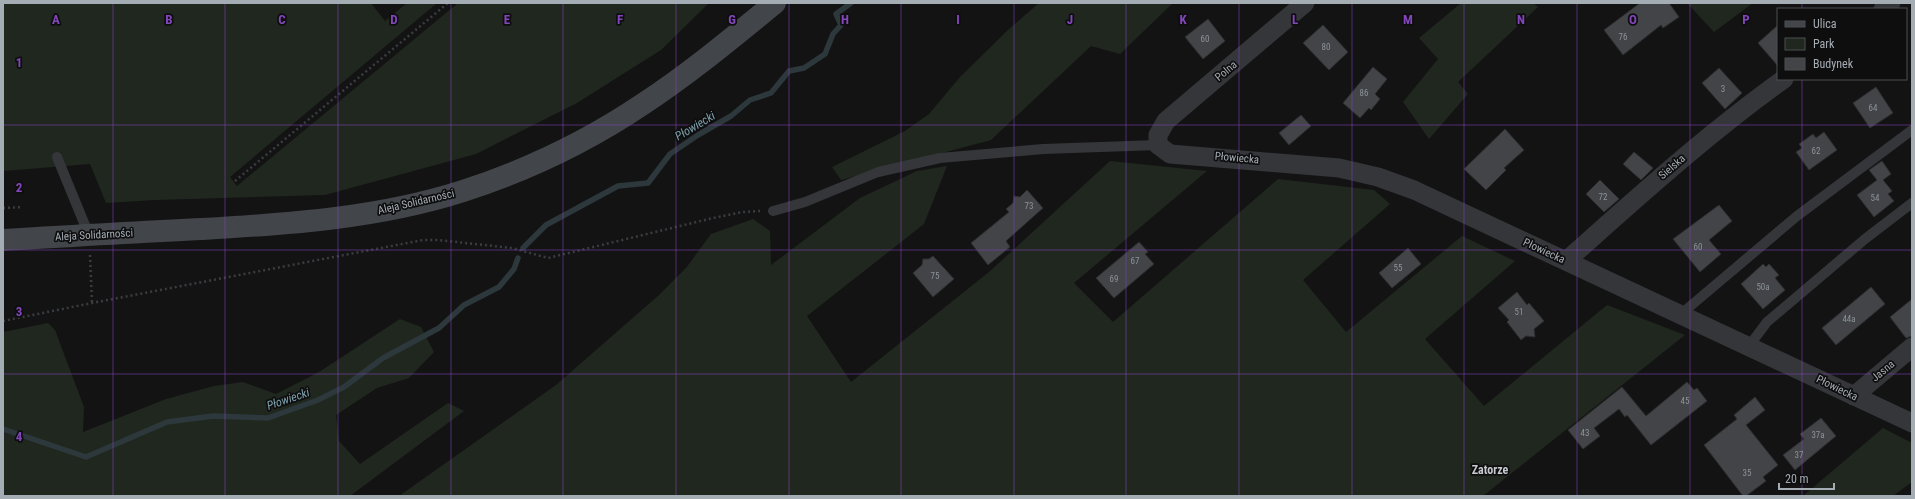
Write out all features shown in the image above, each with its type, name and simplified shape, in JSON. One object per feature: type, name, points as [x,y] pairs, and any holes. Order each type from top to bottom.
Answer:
[{"type":"main road","name":"Aleja Solidarności","points":[[3,240],[275,224],[330,219],[393,208],[462,191],[538,162],[590,136],[629,113],[693,69],[775,3]]},
{"type":"street","name":"Polna","points":[[1158,145],[1158,135],[1166,121],[1305,3]]},
{"type":"street","name":"Sielska","points":[[1566,261],[1680,159],[1783,80]]},
{"type":"street","name":"Płowiecka","points":[[1158,145],[1170,154],[1339,168],[1378,177],[1414,190],[1912,423]]},
{"type":"street","name":"Jasna","points":[[1854,396],[1912,347]]},
{"type":"lane","points":[[1681,314],[1798,216],[1912,130]]},
{"type":"lane","points":[[773,211],[805,202],[878,172],[940,158],[1043,148],[1158,145]]},
{"type":"lane","points":[[57,158],[89,235]]},
{"type":"lane","points":[[1749,346],[1767,322],[1865,239],[1912,203]]},
{"type":"path","points":[[235,181],[448,3]]},
{"type":"path","points":[[3,208],[22,207]]},
{"type":"path","points":[[3,321],[423,240],[438,240],[512,248],[548,258],[713,218],[743,212],[773,211]]},
{"type":"path","points":[[89,235],[92,303]]},
{"type":"green space","points":[[3,3],[371,3],[385,21],[407,3],[437,3],[230,177],[237,186],[458,3],[709,3],[661,50],[577,103],[476,154],[325,195],[106,203],[90,164],[3,171]]},
{"type":"green space","points":[[1039,3],[1173,3],[1120,54],[1091,46],[991,140],[841,180],[832,167],[905,131],[929,114],[960,77],[1009,29]]},
{"type":"green space","points":[[1461,3],[1533,3],[1538,7],[1458,82],[1468,94],[1429,139],[1403,102],[1438,59],[1419,38]]},
{"type":"green space","points":[[1687,3],[1753,3],[1714,32]]},
{"type":"green space","points":[[1110,161],[1207,171],[1074,283],[1113,322],[1278,179],[1374,190],[1390,204],[1303,280],[1346,332],[1462,236],[1515,261],[1425,339],[1484,406],[1607,305],[1685,335],[1483,496],[399,496],[556,385],[659,295],[686,268],[711,234],[753,219],[770,231],[771,265],[860,198],[917,171],[947,166],[924,224],[807,316],[851,382],[989,272]]},
{"type":"green space","points":[[400,319],[421,327],[434,352],[409,378],[377,388],[336,415],[339,441],[360,464],[448,403],[464,411],[350,496],[3,496],[3,332],[48,323],[55,330],[84,407],[83,432],[166,399],[214,386],[243,382],[276,394],[319,372]]},
{"type":"green space","points":[[1883,428],[1912,443],[1912,482],[1893,496],[1803,496]]},
{"type":"building","points":[[1640,3],[1669,3],[1679,17],[1663,28],[1661,25],[1623,55],[1604,30]]},
{"type":"building","points":[[1208,19],[1225,41],[1203,59],[1185,37]]},
{"type":"building","points":[[1323,25],[1348,52],[1329,70],[1303,43]]},
{"type":"building","points":[[1777,26],[1777,65],[1758,43]]},
{"type":"building","points":[[1373,67],[1387,79],[1375,94],[1380,99],[1371,110],[1369,108],[1360,118],[1343,103]]},
{"type":"building","points":[[1719,68],[1742,93],[1725,109],[1702,83]]},
{"type":"building","points":[[1876,87],[1893,113],[1870,128],[1853,103]]},
{"type":"building","points":[[1301,115],[1311,126],[1289,145],[1279,133]]},
{"type":"building","points":[[1505,129],[1524,150],[1504,168],[1506,170],[1486,190],[1464,169]]},
{"type":"building","points":[[1824,132],[1837,150],[1809,170],[1796,152],[1802,148],[1799,144],[1813,134],[1816,138]]},
{"type":"building","points":[[1634,152],[1653,168],[1641,180],[1623,164]]},
{"type":"building","points":[[1882,161],[1891,174],[1883,180],[1892,191],[1888,194],[1894,201],[1874,217],[1857,195],[1877,180],[1869,170]]},
{"type":"building","points":[[1600,180],[1619,199],[1604,212],[1586,194]]},
{"type":"building","points":[[1027,190],[1043,208],[1006,241],[1010,247],[988,265],[971,243],[1009,212],[1006,209],[1013,203],[1014,196],[1020,197]]},
{"type":"building","points":[[1719,205],[1732,221],[1709,240],[1721,254],[1700,272],[1673,239]]},
{"type":"building","points":[[1139,242],[1148,252],[1145,254],[1154,264],[1114,298],[1096,278]]},
{"type":"building","points":[[1408,248],[1421,264],[1392,288],[1379,273]]},
{"type":"building","points":[[933,256],[954,279],[933,297],[913,273],[922,265],[923,259],[929,259]]},
{"type":"building","points":[[1763,264],[1766,267],[1769,264],[1779,275],[1775,278],[1785,290],[1763,309],[1741,284]]},
{"type":"building","points":[[1871,287],[1885,304],[1836,345],[1822,328]]},
{"type":"building","points":[[1517,292],[1527,305],[1529,303],[1544,321],[1534,329],[1535,337],[1526,336],[1521,340],[1507,322],[1509,320],[1498,308]]},
{"type":"building","points":[[1912,299],[1912,336],[1906,338],[1890,317]]},
{"type":"building","points":[[1687,382],[1694,390],[1697,388],[1707,401],[1651,445],[1627,415],[1625,417],[1619,409],[1594,428],[1600,436],[1583,449],[1568,430],[1622,387],[1646,416]]},
{"type":"building","points":[[1755,397],[1765,410],[1746,425],[1778,465],[1763,477],[1766,481],[1746,496],[1743,496],[1704,445],[1737,419],[1734,415]]},
{"type":"building","points":[[1821,418],[1836,436],[1795,470],[1783,455],[1804,439],[1800,434]]},
{"type":"waterway","name":"Płowiecki","points":[[523,248],[546,225],[618,186],[648,183],[670,154],[698,135],[731,116],[750,100],[771,93],[789,71],[804,68],[825,54],[833,34],[841,25],[836,14],[851,3]]},
{"type":"waterway","name":"Płowiecki","points":[[3,429],[86,457],[167,422],[213,416],[268,418],[318,400],[344,387],[383,358],[439,328],[464,305],[499,287],[514,269],[518,258]]},
{"type":"district","name":"Zatorze","points":[[1490,470]]}]
